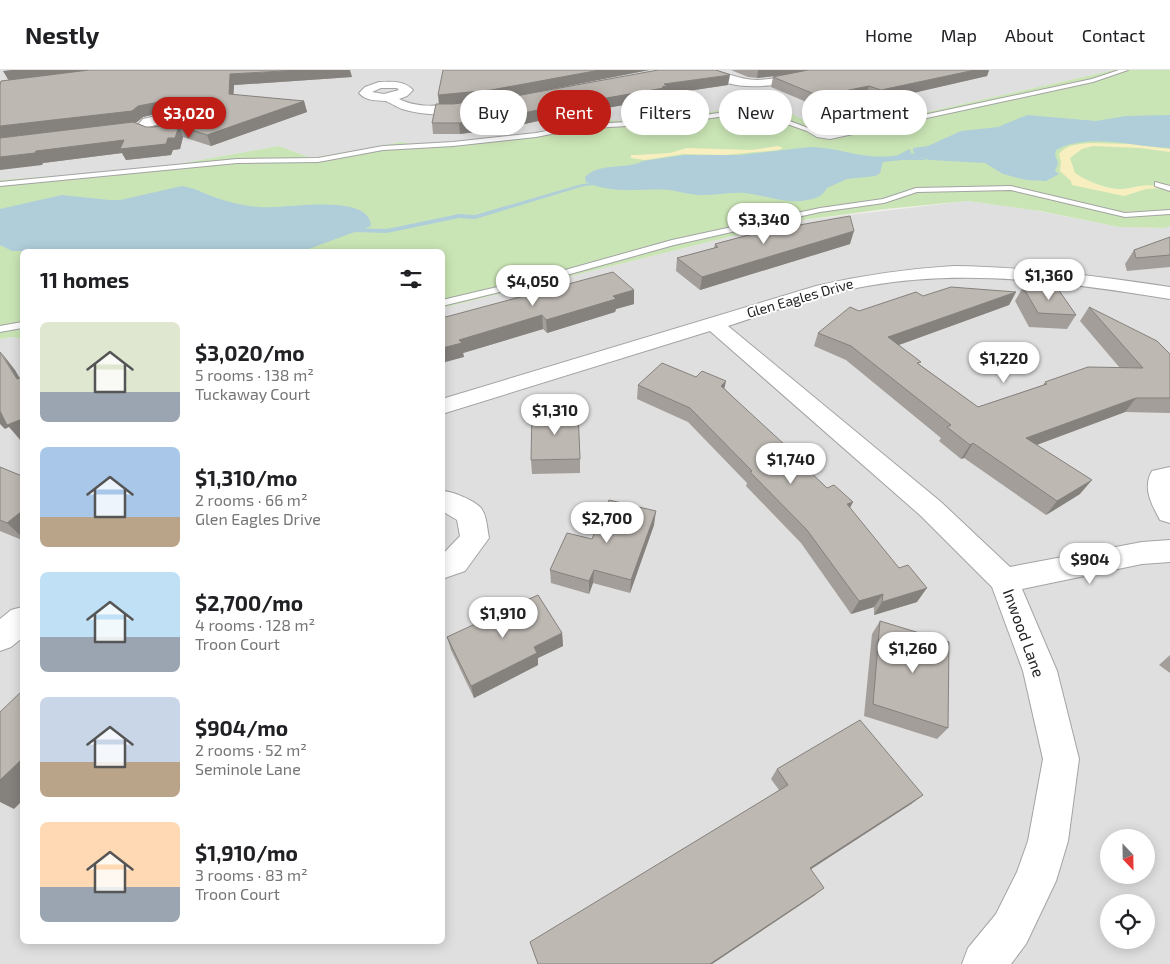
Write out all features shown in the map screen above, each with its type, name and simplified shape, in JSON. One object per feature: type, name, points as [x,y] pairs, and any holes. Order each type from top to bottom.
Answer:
[{"type":"street","points":[[710,70],[725,78],[746,83],[770,81],[832,70]]},
{"type":"street","points":[[388,97],[399,104],[418,109],[460,108]]},
{"type":"street","name":"Glen Eagles Drive","points":[[445,406],[850,282],[915,272],[954,270],[1016,272],[1170,293]]},
{"type":"street","name":"Inwood Lane","points":[[714,324],[931,509],[1004,580],[1040,671],[1061,759],[1048,841],[1035,881],[1011,929],[984,964]]},
{"type":"street","points":[[1170,476],[1161,478],[1162,498],[1170,513]]},
{"type":"street","points":[[445,501],[470,514],[475,538],[455,563],[445,566]]},
{"type":"street","points":[[1004,580],[1142,552],[1170,551]]},
{"type":"street","points":[[0,637],[20,622]]},
{"type":"lane","points":[[0,184],[237,161],[318,160],[383,148],[454,144],[536,135],[577,127],[676,121],[740,112],[774,117],[809,130],[819,136],[830,137],[1093,80],[1125,70]]},
{"type":"lane","points":[[1158,184],[1170,189]]},
{"type":"lane","points":[[445,302],[542,279],[672,243],[820,210],[884,201],[916,190],[1012,188],[1125,214],[1170,212]]},
{"type":"lane","points":[[0,329],[20,325]]},
{"type":"shaded area","points":[[0,70],[1114,70],[927,112],[927,90],[802,90],[802,119],[792,114],[792,90],[719,90],[719,110],[709,112],[709,90],[621,90],[621,125],[611,126],[611,90],[537,90],[537,133],[527,134],[527,90],[460,90],[460,135],[515,135],[472,139],[434,147],[401,142],[311,158],[279,146],[156,168],[0,180]]},
{"type":"shaded area","points":[[968,201],[1033,210],[1119,227],[1165,228],[1170,226],[1170,964],[0,964],[0,339],[12,337],[20,339],[20,944],[445,944],[445,308],[789,222]]},
{"type":"green space","points":[[1114,70],[1170,70],[1170,226],[1165,228],[1119,227],[1040,211],[968,201],[885,209],[789,222],[445,308],[445,249],[20,249],[20,339],[12,337],[0,339],[0,180],[156,168],[279,146],[311,158],[401,142],[434,147],[472,139],[537,133],[537,135],[611,135],[611,120],[621,121],[621,135],[709,135],[709,112],[719,110],[719,135],[792,135],[792,114],[802,119],[802,135],[927,135],[927,112]]},
{"type":"sand","points":[[1089,143],[1129,144],[1170,149],[1170,152],[1140,148],[1093,146],[1082,149],[1070,158],[1075,173],[1098,184],[1117,189],[1146,185],[1161,188],[1146,189],[1124,196],[1072,185],[1071,181],[1060,171],[1061,162],[1059,154],[1068,147]]},
{"type":"sand","points":[[778,146],[783,148],[779,150],[724,155],[683,154],[645,160],[631,158],[631,155],[670,153],[687,148],[752,150]]},
{"type":"water","points":[[1027,115],[1096,121],[1126,116],[1170,115],[1170,148],[1097,141],[1069,145],[1056,150],[1055,155],[1058,163],[1055,171],[1059,174],[1046,181],[1026,180],[1003,174],[985,163],[930,160],[914,155],[913,148],[928,146],[961,131],[998,127]]},
{"type":"water","points":[[810,147],[882,157],[897,155],[910,149],[911,153],[927,160],[883,162],[880,173],[876,176],[847,179],[827,188],[817,198],[802,201],[780,200],[745,193],[702,195],[669,190],[617,190],[586,182],[585,177],[598,169],[684,155],[740,155]]},
{"type":"water","points":[[182,186],[242,205],[270,207],[322,204],[341,205],[356,209],[367,215],[371,226],[308,249],[20,249],[20,251],[12,251],[0,245],[0,209],[62,195],[120,200]]},
{"type":"building","points":[[89,70],[300,70],[230,74],[229,94],[304,101],[207,135],[179,126],[175,138],[168,138],[166,144],[120,149],[124,140],[0,157],[0,138],[133,122],[146,127],[155,127],[179,121],[191,111],[182,102],[164,101],[138,106],[132,111],[0,126],[1,81]]},
{"type":"building","points":[[443,70],[600,70],[491,90],[460,90],[460,93],[438,95]]},
{"type":"building","points":[[658,70],[716,70],[730,75],[664,84],[667,86],[652,90],[621,90],[621,95],[611,97],[611,90],[549,90]]},
{"type":"building","points":[[808,70],[975,70],[881,90],[869,86],[849,90],[804,90],[773,77]]},
{"type":"building","points":[[537,92],[537,110],[527,112],[527,94]]},
{"type":"building","points":[[460,103],[460,123],[432,123],[436,104]]},
{"type":"building","points":[[850,216],[854,231],[702,277],[677,258],[718,247],[715,244],[760,232]]},
{"type":"building","points":[[1170,237],[1170,255],[1136,258],[1134,250]]},
{"type":"building","points":[[613,272],[634,290],[613,296],[616,299],[546,320],[542,315],[459,340],[462,343],[445,347],[445,317]]},
{"type":"building","points":[[951,287],[1016,292],[888,337],[921,362],[917,363],[978,407],[1047,384],[1045,382],[1088,367],[1143,368],[1089,307],[1157,341],[1170,354],[1170,398],[1136,398],[1026,438],[1092,480],[1057,501],[973,443],[970,445],[947,427],[951,425],[851,346],[818,333],[850,307],[859,311],[916,292],[923,296]]},
{"type":"building","points":[[1023,287],[1058,289],[1076,315],[1038,313]]},
{"type":"building","points":[[0,352],[17,379],[20,378],[20,420],[7,425],[0,411]]},
{"type":"building","points":[[662,363],[696,377],[702,371],[726,381],[721,386],[785,445],[783,446],[827,488],[834,485],[853,502],[847,504],[899,568],[908,565],[927,588],[882,602],[883,594],[859,601],[807,530],[690,408],[638,385]]},
{"type":"building","points":[[578,410],[580,459],[531,460],[532,412]]},
{"type":"building","points":[[0,467],[20,475],[20,513],[7,523],[0,520]]},
{"type":"building","points":[[609,500],[656,511],[631,580],[594,570],[589,581],[550,570],[567,533],[592,539]]},
{"type":"building","points":[[538,595],[562,633],[534,647],[537,653],[471,686],[447,637]]},
{"type":"building","points":[[880,621],[949,642],[948,728],[873,704]]},
{"type":"building","points":[[20,693],[20,761],[0,780],[0,712]]},
{"type":"building","points":[[860,720],[923,795],[810,868],[824,888],[710,964],[538,964],[530,942],[788,785],[777,769]]},
{"type":"waterway","points":[[350,230],[387,231],[459,216],[475,217],[584,185],[601,183]]}]
